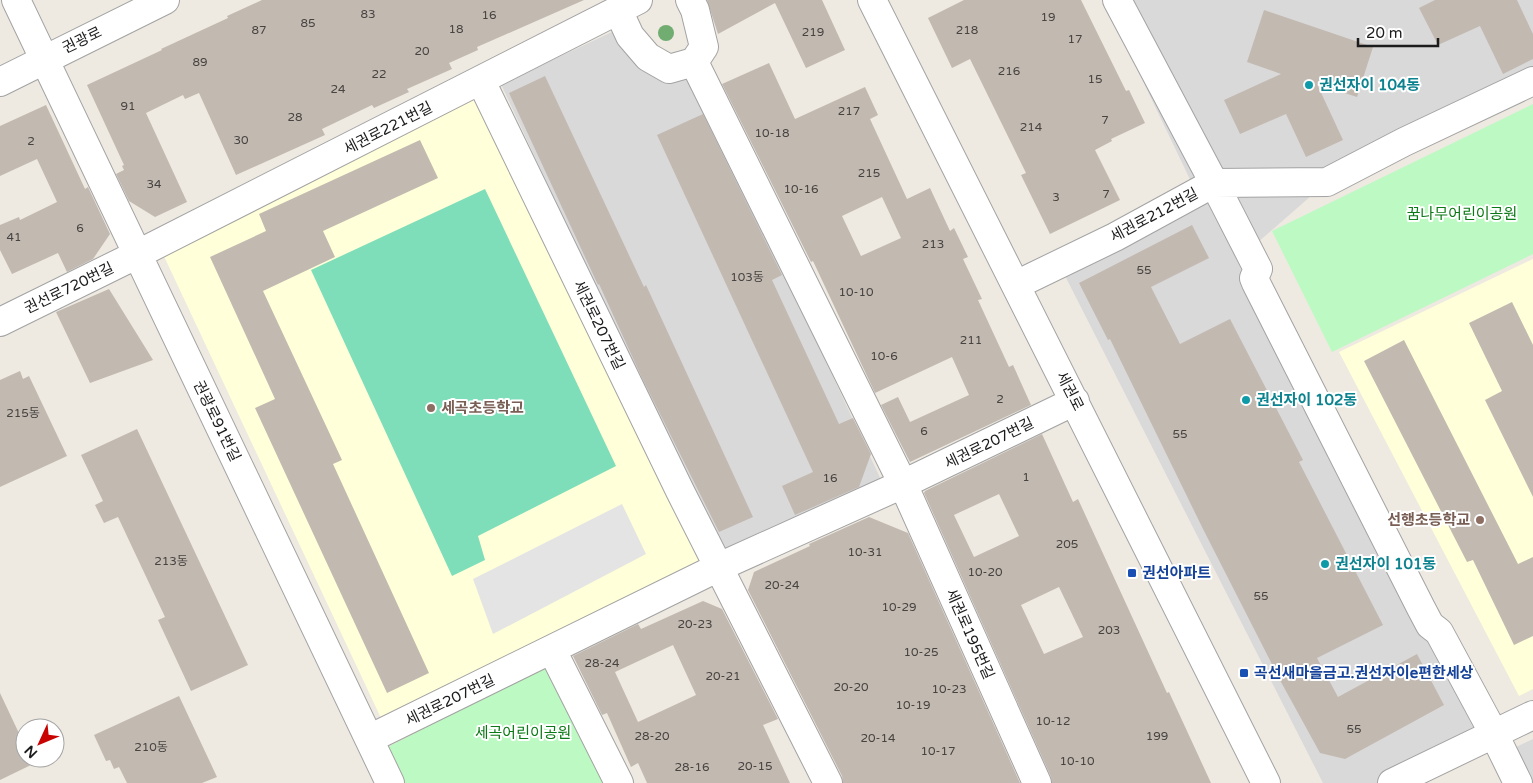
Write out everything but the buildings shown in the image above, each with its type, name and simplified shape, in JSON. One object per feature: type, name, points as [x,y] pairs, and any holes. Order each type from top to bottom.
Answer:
[{"type":"street","name":"권광로91번길","points":[[16,0],[390,783]]},
{"type":"street","name":"권광로","points":[[0,82],[165,0]]},
{"type":"street","points":[[628,5],[630,36],[648,57],[669,69],[694,62],[704,47],[695,10],[690,0]]},
{"type":"street","name":"세권로","points":[[872,0],[1266,783]]},
{"type":"street","name":"세권로212번길","points":[[1016,285],[1114,237],[1214,183],[1117,0]]},
{"type":"street","name":"세권로221번길","points":[[138,254],[628,5]]},
{"type":"street","points":[[694,62],[902,484]]},
{"type":"street","name":"세권로207번길","points":[[481,81],[680,492],[719,567]]},
{"type":"street","points":[[1518,783],[1439,632],[1430,624],[1254,278],[1258,269],[1214,183],[1327,182],[1404,142],[1533,81]]},
{"type":"street","name":"권선로720번길","points":[[0,322],[138,254]]},
{"type":"street","name":"세권로207번길","points":[[369,739],[719,567],[902,484],[1075,401]]},
{"type":"street","name":"세권로195번길","points":[[902,484],[1037,783]]},
{"type":"street","points":[[719,567],[828,783]]},
{"type":"street","points":[[552,650],[619,783]]},
{"type":"street","points":[[1392,783],[1533,715]]},
{"type":"shaded area","points":[[1104,0],[1533,0],[1533,84],[1327,182],[1249,250],[1494,734],[1392,783],[1323,783],[1059,264],[1196,192]]},
{"type":"shaded area","points":[[612,32],[649,72],[692,74],[882,482],[720,557],[501,84]]},
{"type":"shaded area","name":"세곡초등학교","points":[[475,90],[700,564],[381,718],[162,252]]},
{"type":"shaded area","name":"선행초등학교","points":[[1533,259],[1533,689],[1519,696],[1339,352]]},
{"type":"shaded area","points":[[622,504],[646,554],[493,634],[473,579]]},
{"type":"shaded area","points":[[1533,739],[1533,783],[1532,783],[1514,748]]},
{"type":"green space","name":"꿈나무어린이공원","points":[[1533,104],[1533,254],[1332,352],[1272,231]]},
{"type":"green space","points":[[485,189],[616,466],[478,536],[485,560],[452,576],[311,270]]},
{"type":"green space","name":"세곡어린이공원","points":[[546,665],[604,783],[400,783],[384,749]]},
{"type":"place","name":"권선자이 104동","points":[[1309,85]]},
{"type":"place","name":"권선자이 102동","points":[[1246,400]]},
{"type":"place","name":"세곡초등학교","points":[[431,408]]},
{"type":"place","name":"선행초등학교","points":[[1480,520]]},
{"type":"place","name":"권선자이 101동","points":[[1325,564]]},
{"type":"place","name":"권선아파트","points":[[1132,573]]},
{"type":"place","name":"곡선새마을금고.권선자이e편한세상","points":[[1244,673]]}]
